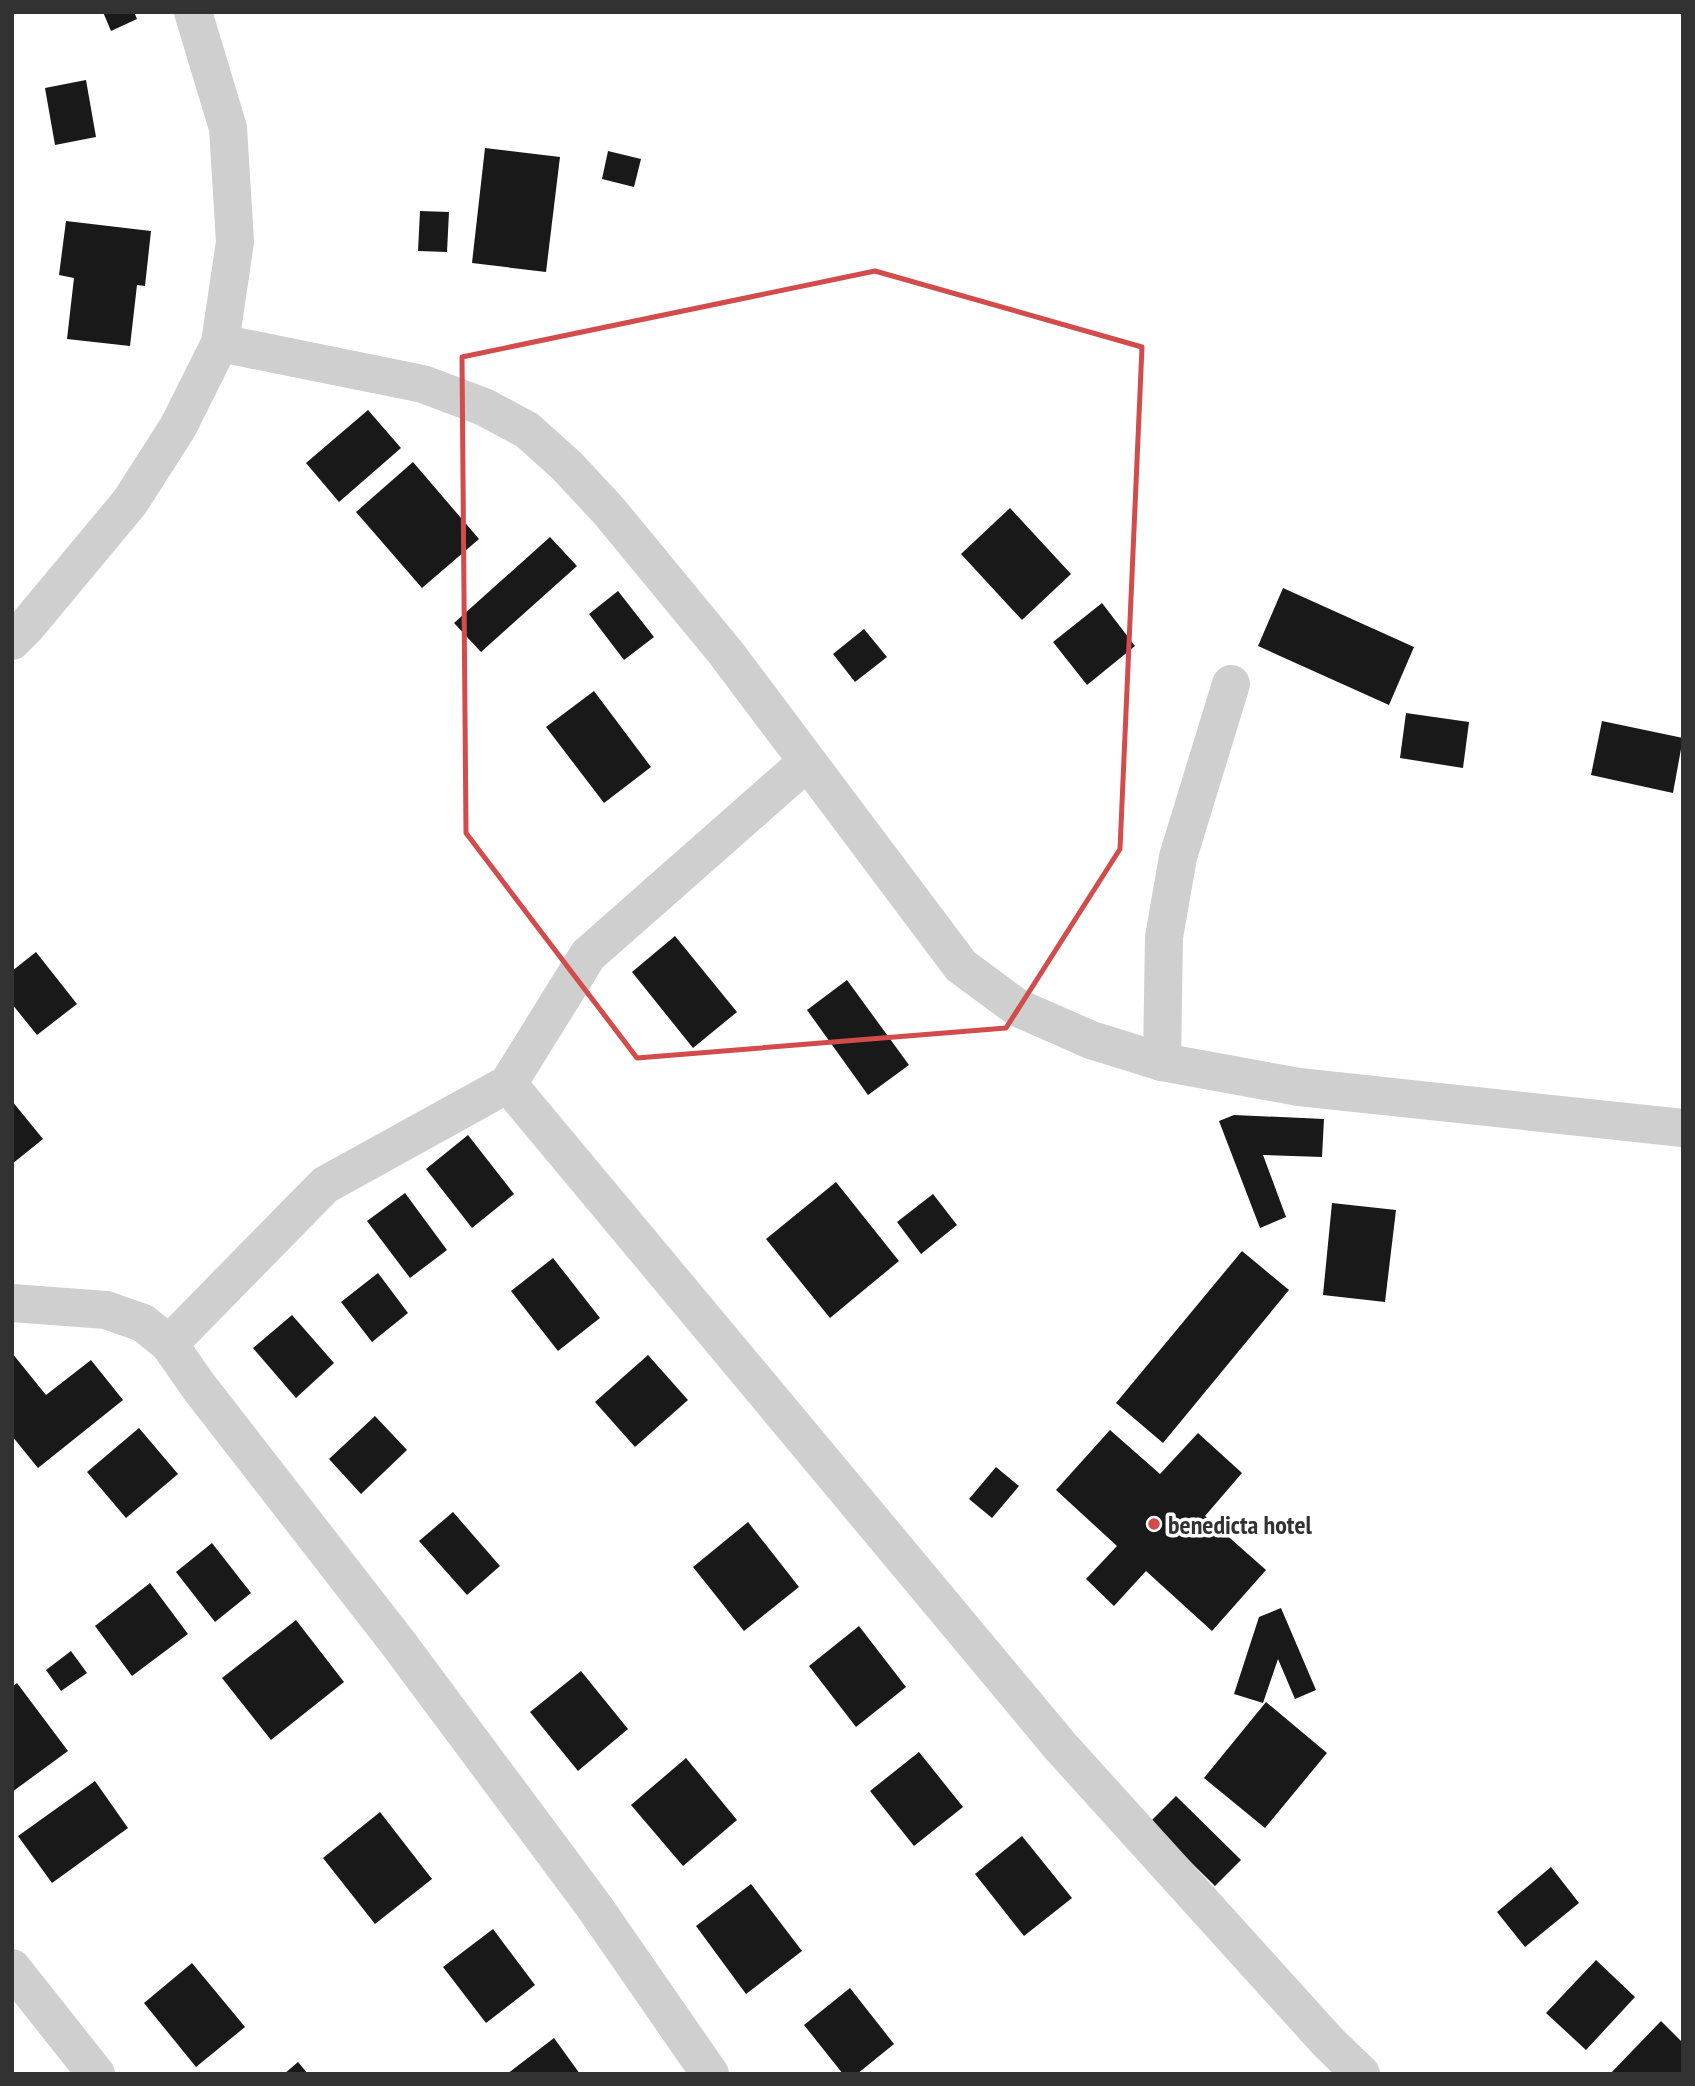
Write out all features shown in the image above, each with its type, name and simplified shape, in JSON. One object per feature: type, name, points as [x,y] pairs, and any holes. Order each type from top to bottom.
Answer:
[{"type":"street","points":[[12,641],[130,502],[178,427],[220,342],[235,242],[228,128],[193,12]]},
{"type":"street","points":[[220,342],[423,384],[484,407],[527,430],[567,466],[616,520],[726,653],[961,966],[1018,1008],[1091,1040],[1162,1062],[1299,1087],[1683,1128]]},
{"type":"street","points":[[1162,1062],[1164,937],[1178,857],[1231,684]]},
{"type":"street","points":[[169,1344],[325,1185],[508,1084],[588,955],[807,762]]},
{"type":"street","points":[[508,1084],[1062,1747],[1328,2042],[1361,2074]]},
{"type":"street","points":[[12,1303],[106,1310],[143,1323],[169,1344],[198,1387],[398,1643],[585,1894],[710,2074]]},
{"type":"street","points":[[12,1968],[96,2074]]},
{"type":"highlighted area","points":[[875,271],[1142,347],[1120,849],[1006,1028],[637,1058],[466,833],[462,357]]},
{"type":"building","points":[[103,12],[134,12],[137,19],[111,31]]},
{"type":"building","points":[[86,80],[96,137],[55,145],[45,88]]},
{"type":"building","points":[[485,148],[560,157],[546,272],[472,263]]},
{"type":"building","points":[[608,151],[641,159],[634,187],[602,179]]},
{"type":"building","points":[[420,211],[449,212],[447,252],[418,251]]},
{"type":"building","points":[[66,221],[151,231],[145,286],[137,285],[130,346],[67,339],[74,278],[59,275]]},
{"type":"building","points":[[368,410],[401,448],[339,502],[306,463]]},
{"type":"building","points":[[413,462],[479,539],[422,588],[356,512]]},
{"type":"building","points":[[1010,508],[1071,574],[1022,620],[961,554]]},
{"type":"building","points":[[550,537],[577,566],[481,652],[454,623]]},
{"type":"building","points":[[1283,588],[1414,647],[1389,705],[1258,646]]},
{"type":"building","points":[[618,591],[654,637],[624,660],[589,614]]},
{"type":"building","points":[[1102,603],[1135,646],[1087,685],[1053,642]]},
{"type":"building","points":[[864,629],[887,657],[855,682],[833,654]]},
{"type":"building","points":[[594,691],[651,767],[604,803],[546,727]]},
{"type":"building","points":[[1406,713],[1469,722],[1463,768],[1400,758]]},
{"type":"building","points":[[1602,721],[1683,738],[1673,793],[1591,775]]},
{"type":"building","points":[[675,936],[737,1012],[693,1048],[632,972]]},
{"type":"building","points":[[36,952],[77,1004],[37,1035],[12,1004],[12,971]]},
{"type":"building","points":[[847,980],[909,1065],[868,1095],[807,1010]]},
{"type":"building","points":[[12,1101],[43,1139],[12,1164]]},
{"type":"building","points":[[1234,1115],[1324,1119],[1322,1157],[1263,1155],[1286,1217],[1260,1228],[1219,1121]]},
{"type":"building","points":[[468,1135],[514,1194],[472,1228],[426,1169]]},
{"type":"building","points":[[836,1182],[899,1261],[830,1318],[766,1239]]},
{"type":"building","points":[[405,1193],[447,1250],[410,1278],[367,1221]]},
{"type":"building","points":[[933,1194],[957,1225],[921,1254],[897,1222]]},
{"type":"building","points":[[1332,1203],[1396,1210],[1385,1302],[1323,1295]]},
{"type":"building","points":[[1242,1251],[1289,1290],[1163,1443],[1116,1403]]},
{"type":"building","points":[[553,1258],[600,1318],[558,1351],[511,1291]]},
{"type":"building","points":[[378,1273],[408,1313],[372,1342],[341,1302]]},
{"type":"building","points":[[292,1315],[334,1363],[296,1398],[253,1348]]},
{"type":"building","points":[[12,1353],[46,1395],[91,1360],[123,1400],[38,1468],[12,1436]]},
{"type":"building","points":[[648,1355],[688,1400],[635,1447],[595,1402]]},
{"type":"building","points":[[375,1416],[407,1450],[361,1494],[329,1459]]},
{"type":"building","points":[[139,1428],[178,1474],[126,1518],[87,1472]]},
{"type":"building","points":[[1110,1430],[1160,1474],[1198,1433],[1242,1473],[1205,1516],[1266,1570],[1212,1631],[1146,1571],[1114,1606],[1086,1579],[1117,1546],[1056,1490]]},
{"type":"building","points":[[996,1467],[1019,1486],[992,1518],[969,1499]]},
{"type":"building","points":[[453,1512],[500,1566],[467,1595],[419,1541]]},
{"type":"building","points":[[748,1522],[799,1587],[744,1631],[693,1567]]},
{"type":"building","points":[[212,1543],[251,1593],[215,1622],[176,1572]]},
{"type":"building","points":[[150,1583],[188,1634],[132,1676],[95,1626]]},
{"type":"building","points":[[1281,1608],[1316,1690],[1295,1699],[1278,1659],[1263,1703],[1234,1694],[1259,1617]]},
{"type":"building","points":[[296,1620],[344,1682],[271,1740],[222,1678]]},
{"type":"building","points":[[859,1626],[906,1687],[856,1727],[809,1666]]},
{"type":"building","points":[[71,1651],[87,1673],[61,1691],[46,1670]]},
{"type":"building","points":[[581,1671],[628,1729],[578,1771],[530,1712]]},
{"type":"building","points":[[17,1683],[68,1751],[12,1792],[12,1687]]},
{"type":"building","points":[[1266,1702],[1327,1753],[1265,1828],[1204,1778]]},
{"type":"building","points":[[919,1752],[963,1807],[914,1846],[870,1791]]},
{"type":"building","points":[[686,1758],[737,1820],[683,1866],[631,1805]]},
{"type":"building","points":[[95,1781],[128,1828],[52,1883],[18,1836]]},
{"type":"building","points":[[1176,1796],[1241,1860],[1215,1886],[1150,1822]]},
{"type":"building","points":[[380,1812],[432,1879],[375,1924],[323,1858]]},
{"type":"building","points":[[1022,1836],[1072,1898],[1024,1936],[975,1874]]},
{"type":"building","points":[[1551,1867],[1579,1903],[1525,1947],[1497,1912]]},
{"type":"building","points":[[751,1884],[802,1951],[746,1994],[696,1926]]},
{"type":"building","points":[[493,1929],[535,1985],[486,2023],[443,1967]]},
{"type":"building","points":[[1596,1960],[1635,1997],[1586,2050],[1546,2013]]},
{"type":"building","points":[[192,1963],[245,2027],[196,2067],[144,2003]]},
{"type":"building","points":[[850,1988],[894,2044],[857,2074],[843,2074],[804,2025]]},
{"type":"building","points":[[1661,2021],[1683,2043],[1683,2074],[1610,2074]]},
{"type":"building","points":[[554,2038],[580,2074],[507,2074]]},
{"type":"building","points":[[298,2062],[308,2074],[284,2074]]},
{"type":"place","name":"benedicta hotel","points":[[1154,1524]]}]
